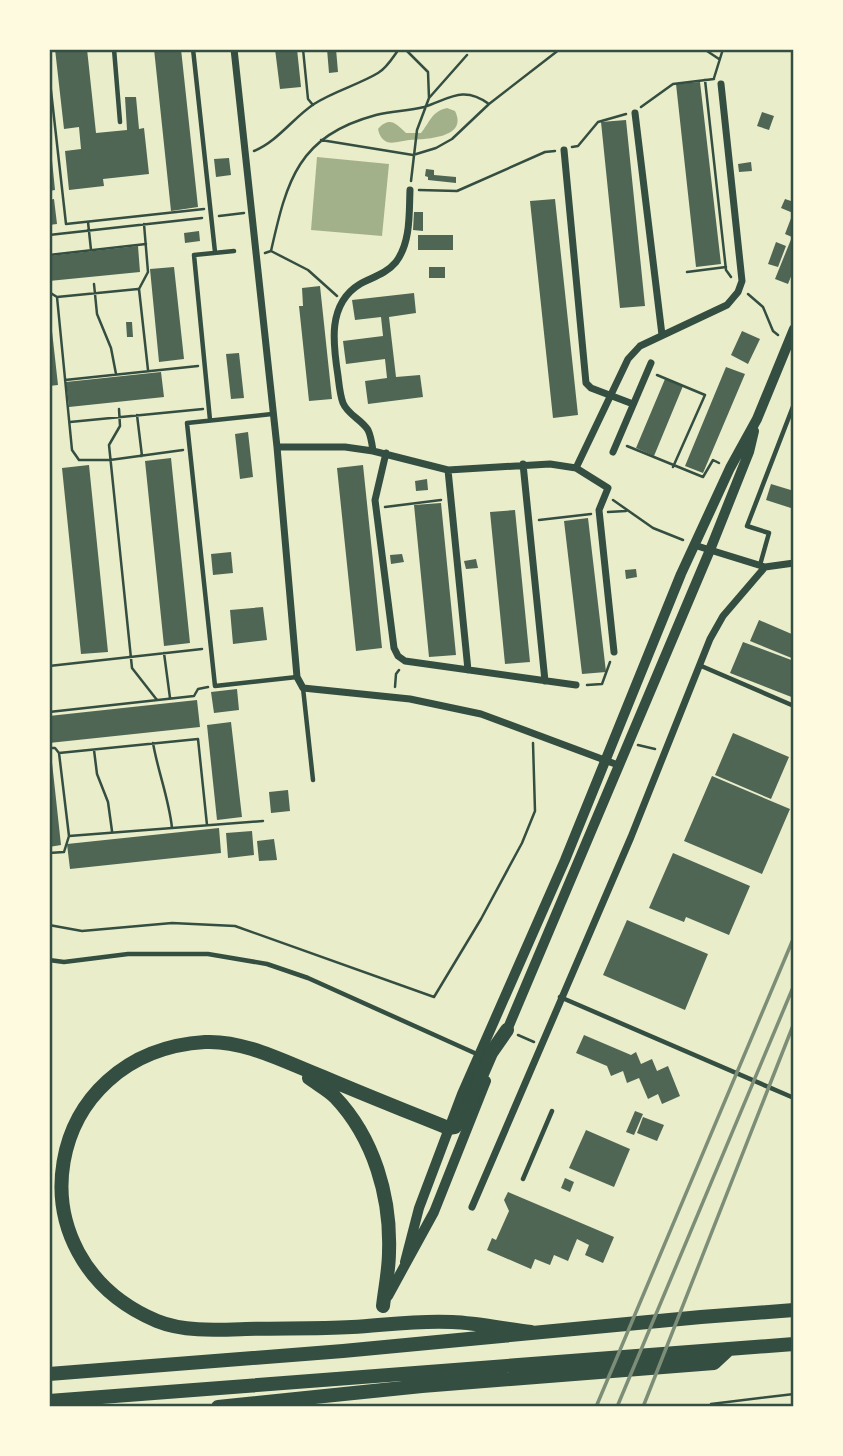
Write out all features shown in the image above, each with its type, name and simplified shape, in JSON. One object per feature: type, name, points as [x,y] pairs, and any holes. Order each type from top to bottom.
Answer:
[{"type":"highway","points":[[507,1030],[491,1053],[465,1113],[455,1127],[448,1128],[245,1047],[208,1042],[172,1045],[137,1059],[106,1080],[83,1109],[67,1143],[61,1180],[64,1217],[77,1252],[98,1282],[126,1306],[160,1322],[202,1330],[452,1322],[531,1332]]},
{"type":"highway","points":[[288,1063],[334,1096],[358,1127],[373,1153],[383,1190],[390,1251],[383,1306]]},
{"type":"highway","points":[[49,1374],[343,1351],[794,1310]]},
{"type":"highway","points":[[218,1407],[683,1359],[729,1349],[794,1344]]},
{"type":"highway","points":[[49,1401],[375,1377],[601,1366]]},
{"type":"street","points":[[234,49],[277,447],[297,677],[303,688],[394,697],[481,714],[618,765]]},
{"type":"street","points":[[576,468],[628,359],[640,346],[727,305],[740,288],[742,281],[721,85]]},
{"type":"street","points":[[635,113],[662,335]]},
{"type":"street","points":[[564,149],[586,383],[591,388],[633,404]]},
{"type":"street","points":[[373,451],[370,433],[343,403],[334,330],[336,313],[342,300],[360,284],[382,275],[396,262],[407,235],[410,190]]},
{"type":"street","points":[[405,1262],[419,1208],[448,1128],[565,860],[694,545],[730,468],[757,419],[794,329]]},
{"type":"street","points":[[613,452],[649,367]]},
{"type":"street","points":[[383,1306],[433,1212],[710,550],[749,452],[757,419]]},
{"type":"street","points":[[277,447],[345,447],[386,453],[448,470],[523,464],[576,468],[608,488],[600,513],[614,652]]},
{"type":"street","points":[[386,453],[375,500],[394,649],[401,659],[576,685]]},
{"type":"street","points":[[523,464],[545,681]]},
{"type":"street","points":[[448,470],[468,670]]},
{"type":"street","points":[[694,545],[763,566],[794,563]]},
{"type":"street","points":[[472,1207],[631,837],[710,639],[723,617],[763,566]]},
{"type":"lane","points":[[114,49],[120,122]]},
{"type":"lane","points":[[194,49],[215,253]]},
{"type":"lane","points":[[210,420],[194,255],[234,251]]},
{"type":"lane","points":[[763,566],[769,533],[747,526],[794,404]]},
{"type":"lane","points":[[272,414],[187,423],[215,686],[297,677]]},
{"type":"lane","points":[[699,665],[794,706]]},
{"type":"lane","points":[[303,688],[313,780]]},
{"type":"lane","points":[[49,960],[64,962],[128,954],[208,954],[267,964],[308,978],[480,1055]]},
{"type":"lane","points":[[560,998],[794,1098]]},
{"type":"lane","points":[[523,1179],[552,1111]]},
{"type":"path","points":[[303,49],[308,99],[313,105]]},
{"type":"path","points":[[244,155],[262,148],[313,105],[343,88],[379,73],[399,49]]},
{"type":"path","points":[[405,49],[428,72],[429,98]]},
{"type":"path","points":[[321,140],[413,155],[436,148],[452,139],[489,104],[560,49]]},
{"type":"path","points":[[704,49],[719,59]]},
{"type":"path","points":[[721,85],[714,79],[723,49]]},
{"type":"path","points":[[410,190],[414,142],[425,106],[467,55]]},
{"type":"path","points":[[49,74],[65,224],[210,208]]},
{"type":"path","points":[[705,80],[726,267],[740,288],[763,307],[773,331],[788,343]]},
{"type":"path","points":[[271,251],[290,180],[302,160],[321,140],[373,116],[425,106],[456,94],[480,98],[489,104]]},
{"type":"path","points":[[49,235],[250,213]]},
{"type":"path","points":[[88,222],[90,250]]},
{"type":"path","points":[[144,224],[148,272],[139,289],[148,370]]},
{"type":"path","points":[[49,255],[146,244]]},
{"type":"path","points":[[255,256],[271,251],[308,270],[342,300]]},
{"type":"path","points":[[687,272],[726,267]]},
{"type":"path","points":[[94,284],[97,314],[111,348],[116,374]]},
{"type":"path","points":[[49,292],[57,297],[139,289]]},
{"type":"path","points":[[57,297],[72,450],[79,460],[110,460],[190,449]]},
{"type":"path","points":[[65,380],[205,366]]},
{"type":"path","points":[[649,367],[705,394],[673,467]]},
{"type":"path","points":[[119,409],[120,426],[109,445],[132,668],[157,700]]},
{"type":"path","points":[[69,422],[209,409]]},
{"type":"path","points":[[137,415],[142,456]]},
{"type":"path","points":[[617,442],[703,477],[713,460],[730,468]]},
{"type":"path","points":[[605,494],[653,528],[694,545]]},
{"type":"path","points":[[376,508],[451,499]]},
{"type":"path","points":[[529,522],[627,511]]},
{"type":"path","points":[[49,666],[211,648]]},
{"type":"path","points":[[576,685],[602,684],[614,652]]},
{"type":"path","points":[[164,653],[170,699]]},
{"type":"path","points":[[394,697],[396,674],[407,661]]},
{"type":"path","points":[[49,712],[194,696],[198,689],[215,686]]},
{"type":"path","points":[[49,925],[82,931],[172,923],[235,926],[434,998],[487,908],[522,843],[535,811],[533,733]]},
{"type":"path","points":[[59,753],[198,739],[207,825]]},
{"type":"path","points":[[153,743],[157,770],[170,807],[172,828]]},
{"type":"path","points":[[628,743],[664,751]]},
{"type":"path","points":[[49,748],[55,748],[59,753],[69,836],[64,852],[49,853]]},
{"type":"path","points":[[94,750],[97,774],[108,802],[112,833]]},
{"type":"path","points":[[69,836],[263,821]]},
{"type":"path","points":[[711,1404],[794,1394]]},
{"type":"shaded area","points":[[447,108],[455,111],[458,120],[456,127],[442,136],[392,143],[385,141],[379,133],[378,129],[389,122],[396,124],[406,133],[421,133],[435,114]]},
{"type":"shaded area","points":[[317,157],[389,164],[382,236],[311,230]]},
{"type":"building","points":[[55,49],[87,49],[96,133],[127,130],[125,97],[136,97],[139,129],[144,128],[149,174],[103,179],[104,186],[69,190],[65,151],[81,149],[79,127],[64,129]]},
{"type":"building","points":[[154,49],[181,49],[198,207],[171,211]]},
{"type":"building","points":[[275,49],[297,49],[301,87],[280,89]]},
{"type":"building","points":[[327,49],[336,49],[338,72],[329,73]]},
{"type":"building","points":[[700,82],[721,264],[696,267],[676,84]]},
{"type":"building","points":[[762,112],[774,116],[769,130],[757,126]]},
{"type":"building","points":[[626,120],[645,306],[620,308],[601,122]]},
{"type":"building","points":[[49,150],[55,190],[49,191]]},
{"type":"building","points":[[229,158],[231,175],[216,177],[214,159]]},
{"type":"building","points":[[751,162],[752,171],[739,172],[738,164]]},
{"type":"building","points":[[426,169],[434,170],[434,175],[456,177],[456,183],[428,180],[425,176]]},
{"type":"building","points":[[54,199],[57,224],[49,225],[49,200]]},
{"type":"building","points":[[555,199],[578,415],[553,418],[530,201]]},
{"type":"building","points":[[785,199],[794,202],[794,269],[788,284],[775,279],[792,237],[785,234],[793,213],[781,208]]},
{"type":"building","points":[[414,212],[423,212],[423,231],[413,230]]},
{"type":"building","points":[[199,231],[200,241],[185,243],[184,233]]},
{"type":"building","points":[[418,235],[453,235],[453,250],[418,250]]},
{"type":"building","points":[[776,242],[786,246],[778,267],[768,264]]},
{"type":"building","points":[[138,246],[140,272],[49,281],[49,256]]},
{"type":"building","points":[[174,267],[184,359],[159,362],[150,269]]},
{"type":"building","points":[[429,267],[445,267],[445,278],[429,278]]},
{"type":"building","points":[[320,286],[332,399],[309,401],[299,306],[303,306],[302,288]]},
{"type":"building","points":[[414,293],[416,313],[389,317],[396,377],[420,375],[423,397],[368,404],[365,381],[387,378],[385,359],[346,364],[343,341],[383,336],[381,317],[355,320],[352,300]]},
{"type":"building","points":[[49,322],[58,385],[49,386]]},
{"type":"building","points":[[126,322],[132,322],[133,337],[127,337]]},
{"type":"building","points":[[742,331],[760,339],[748,364],[731,355]]},
{"type":"building","points":[[239,353],[244,398],[231,399],[226,354]]},
{"type":"building","points":[[726,367],[745,374],[703,473],[685,466]]},
{"type":"building","points":[[161,372],[164,397],[69,407],[66,382]]},
{"type":"building","points":[[665,379],[683,386],[654,456],[636,448]]},
{"type":"building","points":[[248,432],[253,477],[240,479],[235,434]]},
{"type":"building","points":[[171,458],[190,643],[164,646],[145,461]]},
{"type":"building","points":[[89,465],[108,652],[81,654],[62,468]]},
{"type":"building","points":[[363,465],[382,648],[356,651],[337,468]]},
{"type":"building","points":[[427,479],[428,490],[416,491],[415,481]]},
{"type":"building","points":[[771,484],[794,491],[794,509],[766,500]]},
{"type":"building","points":[[441,503],[456,655],[429,657],[414,505]]},
{"type":"building","points":[[515,510],[530,662],[505,664],[490,512]]},
{"type":"building","points":[[588,518],[606,672],[582,674],[564,521]]},
{"type":"building","points":[[231,552],[233,573],[213,575],[211,554]]},
{"type":"building","points":[[402,554],[404,562],[391,564],[390,555]]},
{"type":"building","points":[[476,559],[478,568],[466,569],[464,561]]},
{"type":"building","points":[[636,569],[637,577],[626,579],[625,570]]},
{"type":"building","points":[[263,607],[267,640],[233,644],[230,610]]},
{"type":"building","points":[[759,620],[794,635],[794,659],[750,641]]},
{"type":"building","points":[[743,642],[794,661],[794,698],[730,673]]},
{"type":"building","points":[[237,689],[239,710],[214,713],[211,692]]},
{"type":"building","points":[[197,700],[200,727],[49,743],[49,716]]},
{"type":"building","points":[[231,722],[242,817],[217,820],[207,725]]},
{"type":"building","points":[[733,733],[789,757],[771,799],[715,775]]},
{"type":"building","points":[[49,753],[61,845],[49,847]]},
{"type":"building","points":[[712,776],[790,809],[762,874],[684,841]]},
{"type":"building","points":[[288,790],[290,811],[271,813],[269,792]]},
{"type":"building","points":[[219,828],[221,853],[70,869],[67,844]]},
{"type":"building","points":[[252,831],[254,855],[228,858],[226,833]]},
{"type":"building","points":[[274,839],[277,860],[259,861],[257,841]]},
{"type":"building","points":[[673,853],[750,886],[729,935],[686,917],[684,922],[649,908]]},
{"type":"building","points":[[627,920],[708,954],[685,1010],[603,975]]},
{"type":"building","points":[[584,1035],[631,1055],[636,1052],[641,1064],[652,1059],[657,1071],[668,1066],[680,1096],[662,1104],[658,1094],[648,1099],[639,1078],[627,1083],[623,1071],[611,1076],[607,1066],[576,1053]]},
{"type":"building","points":[[635,1111],[643,1114],[634,1135],[626,1132]]},
{"type":"building","points":[[643,1117],[664,1125],[657,1141],[637,1133]]},
{"type":"building","points":[[586,1130],[630,1149],[614,1187],[569,1168]]},
{"type":"building","points":[[565,1178],[574,1182],[570,1192],[561,1188]]},
{"type":"building","points":[[508,1192],[614,1237],[603,1263],[585,1255],[589,1245],[577,1239],[568,1261],[554,1255],[550,1265],[535,1259],[531,1269],[487,1250],[492,1238],[496,1240],[509,1211],[504,1200]]},
{"type":"railway","points":[[596,1407],[794,937]]},
{"type":"railway","points":[[617,1407],[794,985]]},
{"type":"railway","points":[[643,1407],[794,1023]]}]
